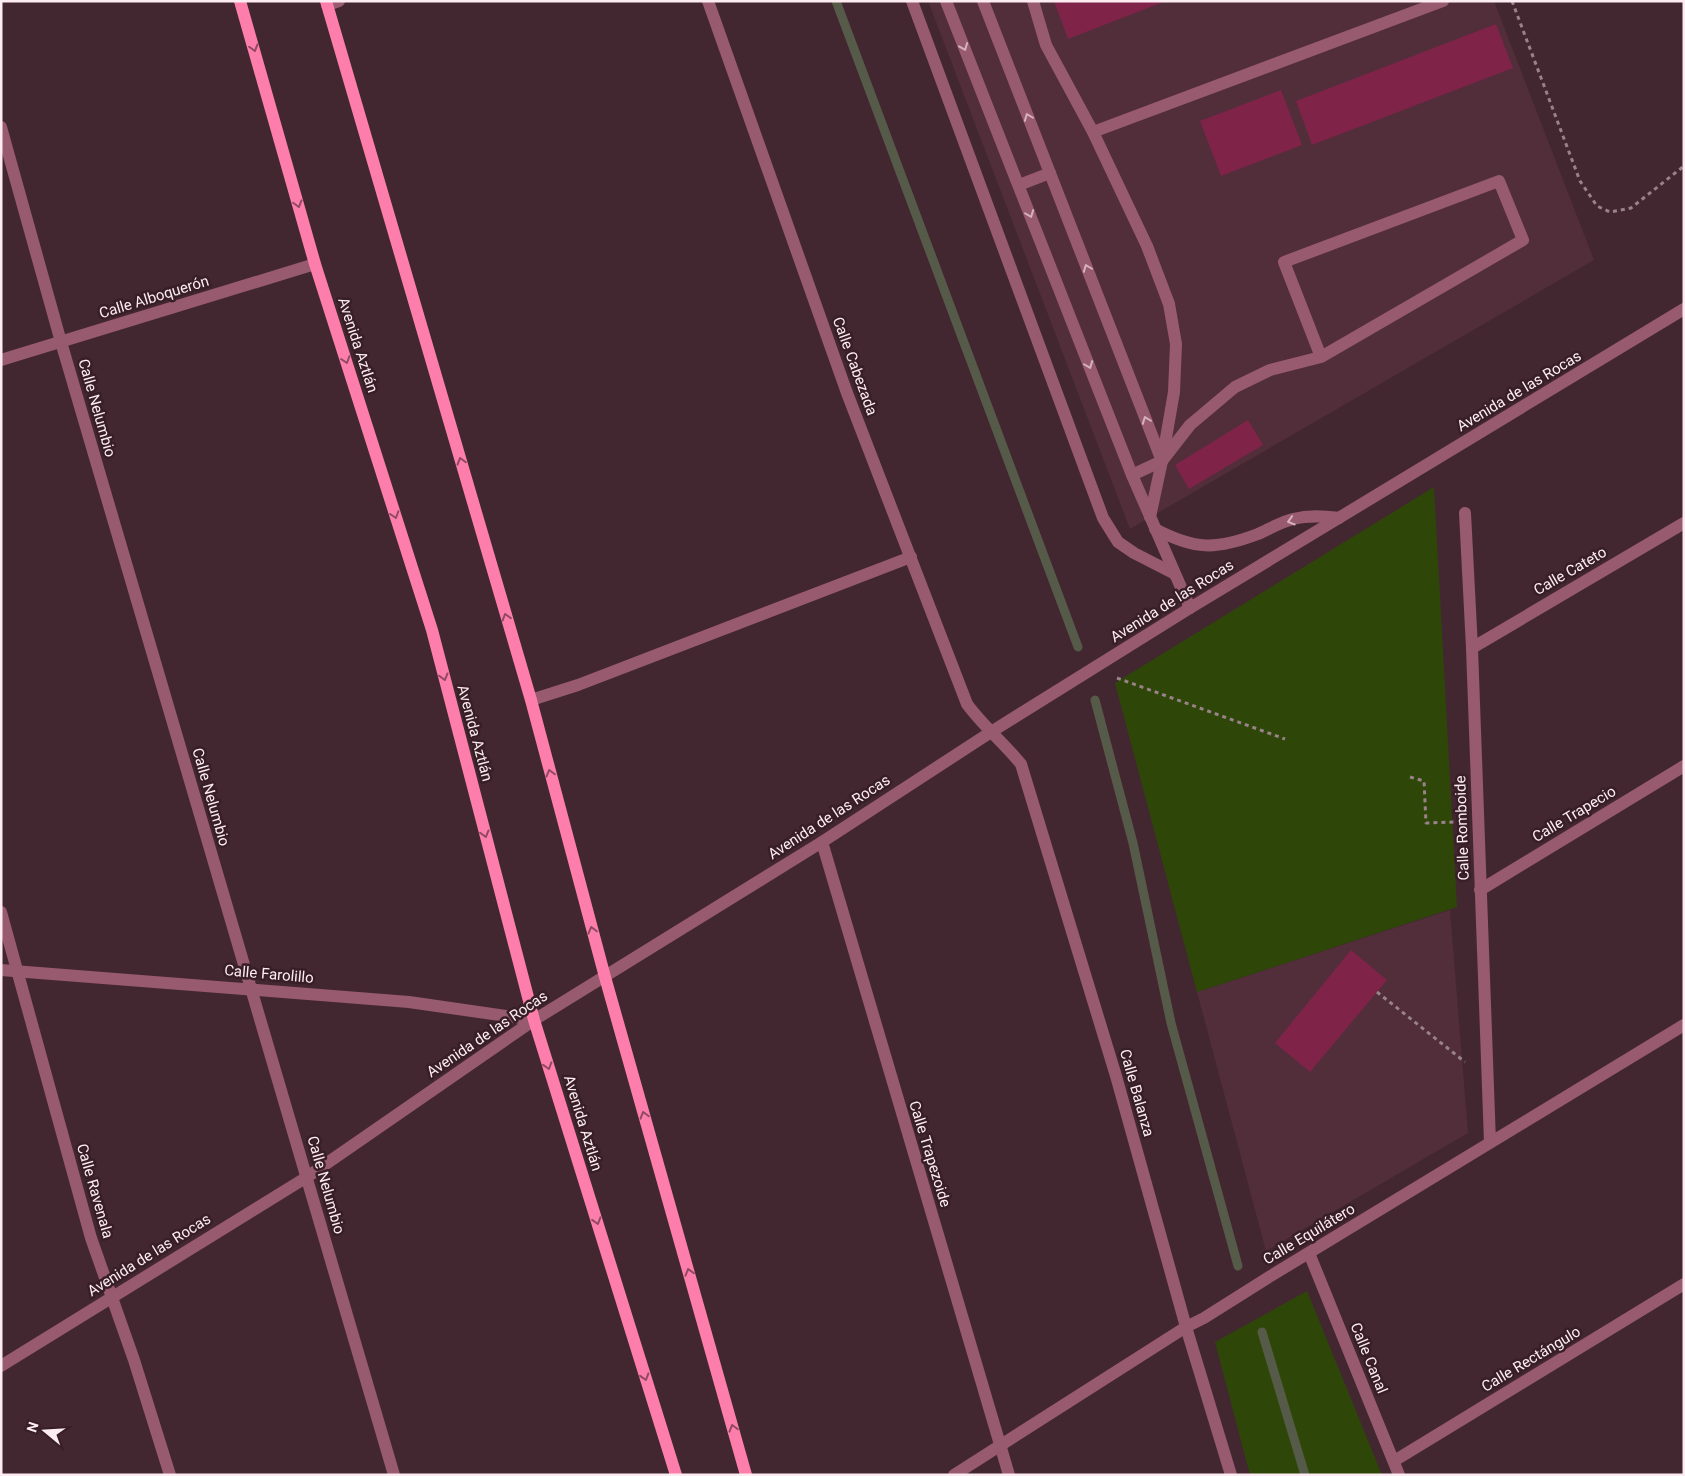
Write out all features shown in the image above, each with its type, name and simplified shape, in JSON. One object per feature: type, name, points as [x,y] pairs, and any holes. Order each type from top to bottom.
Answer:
[{"type":"main road","name":"Avenida Aztlán","points":[[240,1],[315,264],[432,630],[534,1020],[676,1475]]},
{"type":"main road","points":[[330,2],[530,700],[605,978],[746,1475]]},
{"type":"street","name":"Calle Cabezada","points":[[708,1],[847,393],[910,557],[967,704],[991,732]]},
{"type":"street","points":[[912,1],[1103,518],[1118,542],[1134,553],[1173,573]]},
{"type":"street","points":[[946,1],[1132,475],[1173,573],[1190,608]]},
{"type":"street","points":[[983,1],[1162,461]]},
{"type":"street","points":[[1033,1],[1046,45],[1092,132],[1146,246],[1169,304],[1176,344],[1174,392],[1150,517]]},
{"type":"street","points":[[1092,132],[1443,1]]},
{"type":"street","name":"Calle Nelumbio","points":[[1,127],[61,342],[394,1475]]},
{"type":"street","points":[[1019,185],[1050,173]]},
{"type":"street","points":[[1132,475],[1162,461],[1190,425],[1235,387],[1270,370],[1321,357],[1522,240],[1499,181],[1284,262],[1321,357]]},
{"type":"street","name":"Calle Alboquerón","points":[[1,360],[315,264]]},
{"type":"street","name":"Avenida de las Rocas","points":[[1,1366],[307,1177],[534,1020],[605,978],[822,842],[991,732],[1190,608],[1684,309]]},
{"type":"street","name":"Calle Romboide","points":[[1466,513],[1490,1142]]},
{"type":"street","points":[[1155,529],[1174,539],[1194,545],[1215,546],[1231,543],[1292,519],[1314,516],[1339,518]]},
{"type":"street","name":"Calle Cateto","points":[[1472,648],[1684,523]]},
{"type":"street","points":[[530,700],[578,685],[910,557]]},
{"type":"street","name":"Calle Balanza","points":[[991,732],[1021,764],[1116,1076],[1186,1327],[1231,1475]]},
{"type":"street","name":"Calle Trapecio","points":[[1480,890],[1684,766]]},
{"type":"street","name":"Calle Trapezoide","points":[[822,842],[1009,1475]]},
{"type":"street","name":"Calle Ravenala","points":[[1,912],[91,1238],[134,1360],[170,1475]]},
{"type":"street","name":"Calle Farolillo","points":[[1,970],[409,1002],[534,1020]]},
{"type":"street","name":"Calle Equilátero","points":[[954,1475],[1186,1327],[1204,1318],[1684,1025]]},
{"type":"street","name":"Calle Canal","points":[[1309,1253],[1399,1475]]},
{"type":"street","name":"Calle Rectángulo","points":[[1394,1461],[1684,1284]]},
{"type":"path","points":[[1512,1],[1580,181],[1597,206],[1610,212],[1631,208],[1684,166]]},
{"type":"path","points":[[1106,660],[1118,680],[1286,739]]},
{"type":"path","points":[[1410,777],[1424,781],[1426,823],[1478,821]]},
{"type":"path","points":[[1377,992],[1488,1080]]},
{"type":"shaded area","points":[[928,1],[1494,1],[1594,260],[1130,529]]},
{"type":"shaded area","points":[[1450,910],[1468,1133],[1266,1251],[1197,992]]},
{"type":"green space","points":[[1434,487],[1457,907],[1197,992],[1115,683]]},
{"type":"green space","points":[[1307,1291],[1382,1475],[1250,1475],[1215,1342]]},
{"type":"building","points":[[1054,1],[1166,1],[1068,39]]},
{"type":"building","points":[[1496,24],[1513,68],[1312,145],[1296,101]]},
{"type":"building","points":[[1281,90],[1302,145],[1221,176],[1200,121]]},
{"type":"building","points":[[1248,420],[1263,445],[1189,489],[1175,465]]},
{"type":"building","points":[[1351,950],[1387,980],[1310,1072],[1275,1043]]},
{"type":"waterway","points":[[836,1],[1078,647]]},
{"type":"waterway","points":[[1095,700],[1133,843],[1171,1023],[1238,1266]]},
{"type":"waterway","points":[[1262,1332],[1305,1475]]}]
